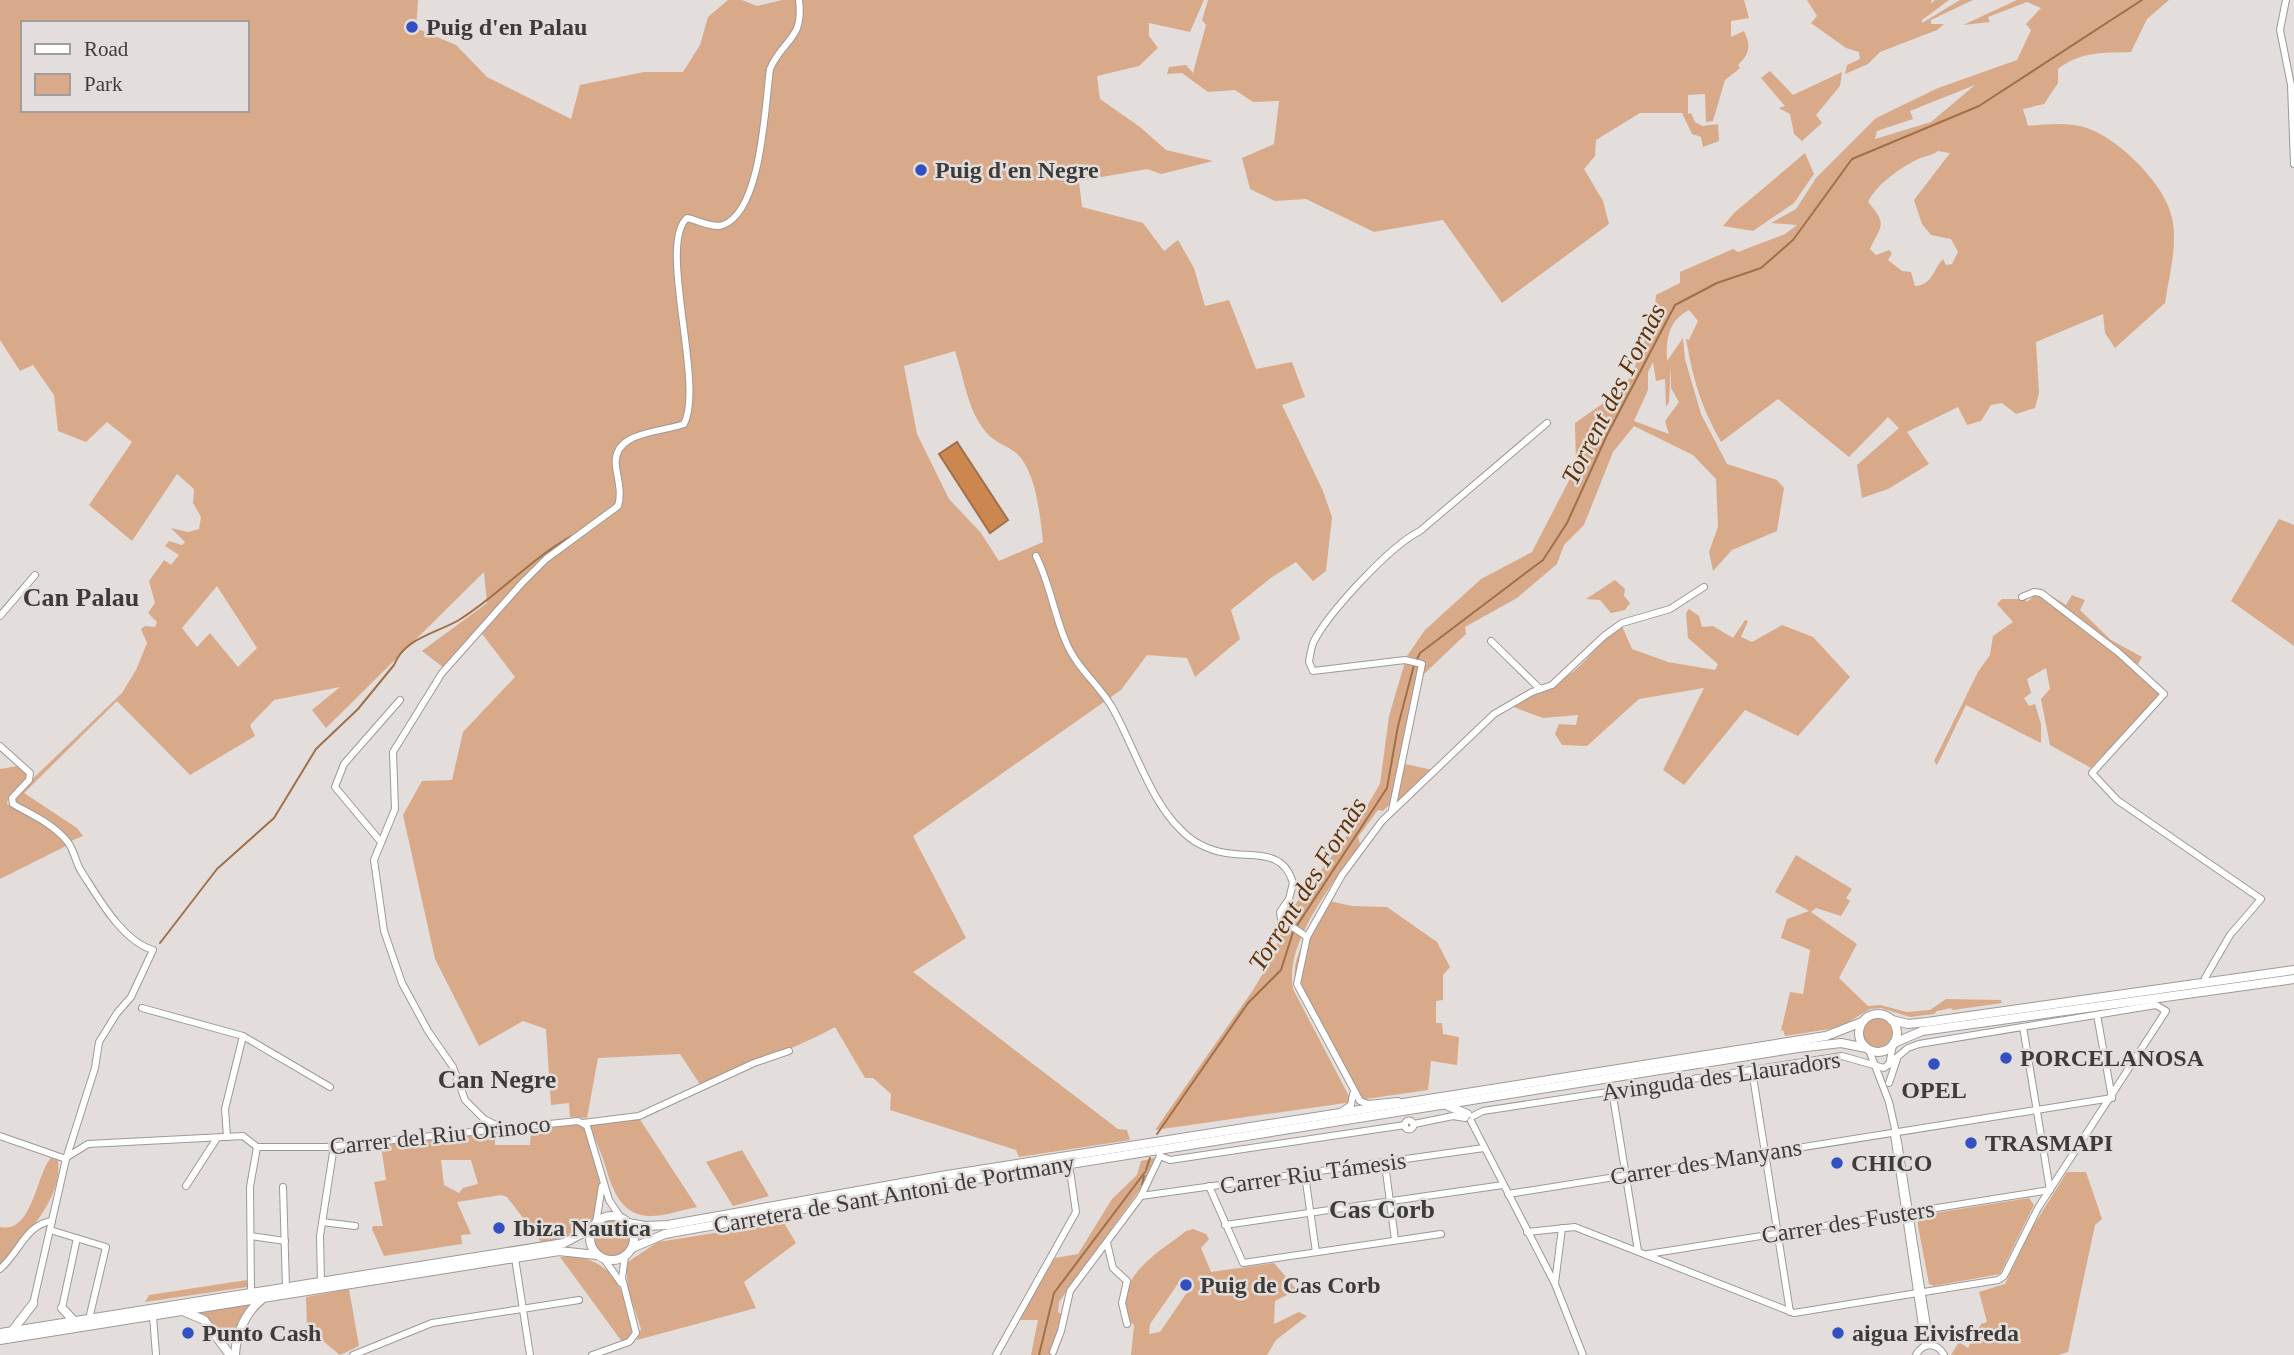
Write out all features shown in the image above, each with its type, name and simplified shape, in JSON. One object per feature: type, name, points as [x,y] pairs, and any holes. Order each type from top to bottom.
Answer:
[{"type":"main road","points":[[1158,1149],[1337,1113],[1826,1036],[1876,1014],[1913,1024],[2294,971]]},
{"type":"main road","points":[[1158,1149],[1834,1043],[1882,1051],[1916,1032],[2294,979]]},
{"type":"main road","points":[[1892,1020],[1897,1031],[1893,1044]]},
{"type":"main road","points":[[1862,1022],[1859,1034],[1868,1049]]},
{"type":"main road","points":[[1443,1105],[1470,1116],[1481,1099]]},
{"type":"main road","name":"Carretera de Sant Antoni de Portmany","points":[[632,1248],[665,1234],[1158,1149]]},
{"type":"main road","name":"Carretera de Sant Antoni de Portmany","points":[[625,1220],[645,1226],[668,1225],[878,1187],[1158,1149]]},
{"type":"main road","points":[[0,1333],[565,1242],[606,1217],[625,1220],[634,1235],[632,1248],[625,1256],[615,1261],[565,1250],[0,1340]]},
{"type":"main road","points":[[594,1225],[590,1242],[600,1257]]},
{"type":"main road","points":[[232,1355],[248,1312],[264,1298]]},
{"type":"main road","points":[[33,1304],[30,1317],[33,1328]]},
{"type":"main road","points":[[12,1331],[33,1304]]},
{"type":"main road","points":[[57,1324],[62,1308],[74,1321]]},
{"type":"main road","points":[[182,1311],[204,1320],[232,1355]]},
{"type":"main road","points":[[218,1337],[227,1340],[237,1337]]},
{"type":"street","points":[[500,1127],[484,1119],[465,1100],[453,1068],[428,1031],[402,983],[380,917],[374,860],[395,809],[393,752],[442,673],[546,559],[618,506],[621,499],[615,457],[618,448],[628,440],[684,425],[689,414],[678,232],[687,218],[715,226],[725,225],[743,204],[755,180],[770,69],[776,55],[796,35],[799,0]]},
{"type":"street","points":[[2286,0],[2280,30],[2291,85],[2294,164]]},
{"type":"street","points":[[1392,812],[1422,664],[1405,660],[1313,671],[1309,663],[1314,642],[1349,592],[1407,537],[1420,531],[1547,423]]},
{"type":"street","points":[[1036,556],[1053,597],[1068,646],[1112,707],[1168,815],[1192,840],[1210,849],[1234,854],[1261,854],[1281,863],[1293,883],[1289,899],[1280,912],[1282,921],[1305,935]]},
{"type":"street","points":[[0,616],[35,575]]},
{"type":"street","points":[[1408,1102],[1368,1104],[1353,1094],[1297,984],[1305,935],[1342,875],[1392,812],[1494,714],[1567,674],[1604,636],[1622,623],[1670,609],[1704,587]]},
{"type":"street","points":[[2022,597],[2034,592],[2041,593],[2118,652],[2164,694],[2092,773],[2117,800],[2261,899],[2231,934],[2205,978]]},
{"type":"street","points":[[1491,641],[1540,689]]},
{"type":"street","points":[[382,842],[335,787],[344,764],[400,700]]},
{"type":"street","points":[[0,746],[30,773],[29,780],[12,798],[13,804],[57,830],[70,844],[81,871],[120,925],[139,946],[153,950],[131,998],[99,1042],[95,1068],[66,1159],[33,1304]]},
{"type":"street","points":[[1527,1232],[1574,1227],[1790,1312],[2001,1278],[2050,1190],[2166,1011],[2156,1006],[1919,1044],[1899,1054],[1889,1083]]},
{"type":"street","points":[[142,1008],[243,1036],[330,1087]]},
{"type":"street","points":[[2097,1015],[2112,1098]]},
{"type":"street","points":[[2023,1027],[2050,1190]]},
{"type":"street","points":[[1889,1065],[1916,1032]]},
{"type":"street","points":[[227,1137],[225,1109],[243,1036]]},
{"type":"street","points":[[1893,1044],[1889,1065],[1889,1102],[1928,1345]]},
{"type":"street","points":[[1868,1049],[1889,1102]]},
{"type":"street","points":[[583,1122],[639,1116],[754,1063],[789,1051]]},
{"type":"street","name":"Avinguda des Llauradors","points":[[1158,1149],[1170,1160],[1405,1125],[1410,1121],[1414,1124],[1453,1116],[1470,1116],[1483,1111],[1612,1090],[1842,1056],[1877,1068],[1889,1065]]},
{"type":"street","points":[[1737,1058],[1740,1070]]},
{"type":"street","points":[[1752,1070],[1790,1312]]},
{"type":"street","points":[[1612,1090],[1638,1251]]},
{"type":"street","points":[[1337,1113],[1351,1105],[1353,1094]]},
{"type":"street","name":"Carrer des Manyans","points":[[1508,1194],[1765,1151],[2112,1098]]},
{"type":"street","points":[[1470,1116],[1555,1284],[1583,1355]]},
{"type":"street","name":"Carrer del Riu Orinoco","points":[[257,1147],[334,1146],[489,1132],[500,1127],[583,1122],[587,1126],[609,1200],[625,1220]]},
{"type":"street","points":[[1298,1128],[1310,1132],[1312,1139]]},
{"type":"street","points":[[0,1136],[66,1159]]},
{"type":"street","points":[[66,1159],[74,1150],[88,1144],[243,1136],[257,1147],[250,1187],[251,1293]]},
{"type":"street","points":[[186,1186],[217,1138]]},
{"type":"street","points":[[321,1282],[321,1222],[334,1146]]},
{"type":"street","name":"Carrer Riu Támesis","points":[[1141,1196],[1385,1164],[1484,1147]]},
{"type":"street","points":[[1053,1352],[1062,1331],[1070,1292],[1141,1196],[1158,1149]]},
{"type":"street","points":[[996,1355],[1076,1212],[1069,1164]]},
{"type":"street","points":[[1385,1164],[1395,1240]]},
{"type":"street","points":[[1305,1175],[1315,1252]]},
{"type":"street","name":"Carrer del Riu Orinoco","points":[[594,1225],[603,1177]]},
{"type":"street","points":[[1225,1225],[1503,1185]]},
{"type":"street","points":[[1209,1186],[1243,1263],[1441,1234]]},
{"type":"street","points":[[283,1187],[286,1287]]},
{"type":"street","name":"Carrer des Fusters","points":[[1646,1255],[2050,1190]]},
{"type":"street","points":[[0,1269],[12,1259],[30,1230],[39,1222],[52,1221]]},
{"type":"street","points":[[321,1222],[355,1226]]},
{"type":"street","points":[[1555,1284],[1562,1228]]},
{"type":"street","points":[[50,1230],[106,1247],[89,1318]]},
{"type":"street","points":[[251,1236],[285,1241]]},
{"type":"street","points":[[62,1308],[77,1238]]},
{"type":"street","points":[[1107,1242],[1113,1268],[1127,1281],[1122,1303],[1127,1324]]},
{"type":"street","points":[[1674,1250],[1675,1266]]},
{"type":"street","points":[[592,1355],[634,1338],[636,1329],[624,1289],[622,1271],[625,1256]]},
{"type":"street","points":[[600,1257],[624,1289]]},
{"type":"street","points":[[515,1258],[530,1355]]},
{"type":"street","points":[[353,1355],[432,1323],[579,1300]]},
{"type":"street","points":[[153,1316],[156,1355]]},
{"type":"street","points":[[1916,1355],[1928,1345]]},
{"type":"street","points":[[1928,1345],[1940,1348],[1944,1355]]},
{"type":"green space","points":[[0,0],[418,0],[416,28],[456,45],[487,77],[571,119],[580,85],[644,72],[683,72],[700,45],[708,17],[728,0],[742,0],[757,6],[782,0],[1204,0],[1190,32],[1149,23],[1149,36],[1158,48],[1139,66],[1097,76],[1100,99],[1140,127],[1166,150],[1213,161],[1161,174],[1147,169],[1079,181],[1082,207],[1143,223],[1164,251],[1178,240],[1194,268],[1205,306],[1229,300],[1256,369],[1292,362],[1305,397],[1282,405],[1323,491],[1332,517],[1326,571],[1313,581],[1296,562],[1272,577],[1231,610],[1240,639],[1195,677],[1187,658],[1147,655],[1121,690],[913,836],[966,938],[913,972],[1118,1129],[1127,1130],[1130,1140],[1019,1157],[1016,1150],[890,1110],[891,1094],[873,1078],[865,1078],[835,1027],[701,1086],[680,1054],[598,1058],[587,1118],[570,1117],[569,1103],[551,1105],[546,1029],[523,1021],[479,1046],[435,959],[403,815],[422,781],[452,780],[463,732],[515,677],[480,631],[444,668],[422,651],[487,603],[484,572],[326,728],[312,710],[340,687],[274,700],[250,725],[255,736],[190,775],[117,701],[24,793],[77,828],[83,836],[71,841],[47,820],[14,801],[21,790],[122,693],[136,670],[147,643],[141,629],[145,626],[155,627],[157,622],[148,613],[155,603],[149,581],[164,560],[171,565],[179,555],[165,546],[169,541],[182,545],[185,542],[171,528],[188,532],[199,529],[201,517],[193,503],[194,489],[177,474],[132,541],[89,505],[132,442],[107,422],[86,442],[58,431],[54,395],[33,365],[20,371],[0,340]],"holes":[[[955,351],[974,414],[990,436],[1018,454],[1031,477],[1037,498],[1043,542],[999,561],[981,533],[949,499],[917,434],[904,366]],[[217,586],[257,648],[238,667],[210,633],[197,647],[182,628]]]},
{"type":"green space","points":[[1208,0],[1744,0],[1749,18],[1731,21],[1731,37],[1744,31],[1748,49],[1738,65],[1740,68],[1725,80],[1713,121],[1706,122],[1705,94],[1688,95],[1688,114],[1691,113],[1695,122],[1703,126],[1718,124],[1719,141],[1703,147],[1701,137],[1692,134],[1682,113],[1640,113],[1596,140],[1595,156],[1584,169],[1603,201],[1609,224],[1502,303],[1443,220],[1374,232],[1306,199],[1275,201],[1250,189],[1242,158],[1274,144],[1279,101],[1253,102],[1235,90],[1208,92],[1182,73],[1167,74],[1169,67],[1186,65],[1193,73],[1206,25],[1202,20]]},
{"type":"green space","points":[[1807,0],[1932,0],[1930,4],[1935,0],[1949,0],[1922,20],[1922,23],[1960,0],[1973,0],[1931,20],[1931,24],[1944,24],[1937,30],[1880,52],[1868,64],[1845,74],[1847,65],[1860,59],[1859,52],[1846,48],[1811,23],[1817,16]]},
{"type":"green space","points":[[2017,0],[2169,0],[2147,19],[2131,52],[2093,54],[2067,63],[2058,69],[2058,83],[2044,104],[2023,109],[2028,126],[2073,125],[2100,134],[2126,153],[2151,178],[2168,205],[2174,229],[2165,303],[2115,348],[2105,333],[2103,314],[2036,342],[2039,393],[2035,408],[2016,414],[2002,403],[1991,405],[1981,421],[1967,425],[1958,407],[1907,432],[1929,464],[1888,489],[1862,498],[1857,465],[1899,428],[1888,417],[1849,457],[1778,399],[1721,442],[1703,404],[1692,368],[1686,339],[1689,340],[1698,321],[1689,310],[1682,314],[1670,331],[1667,361],[1683,338],[1685,359],[1701,414],[1727,464],[1777,480],[1784,488],[1777,531],[1732,550],[1713,571],[1709,552],[1718,527],[1716,479],[1693,455],[1634,426],[1613,452],[1584,525],[1564,545],[1557,564],[1517,598],[1465,627],[1466,634],[1424,674],[1424,662],[1407,656],[1425,630],[1481,579],[1532,552],[1576,467],[1575,423],[1602,404],[1620,398],[1644,346],[1646,319],[1654,313],[1656,295],[1680,283],[1680,272],[1733,249],[1738,252],[1785,234],[1797,225],[1771,223],[1796,209],[1816,178],[1876,118],[1938,88],[2017,60],[2031,30],[2026,24],[2041,8],[2027,2],[1988,17],[1990,22],[1963,25]],"holes":[[[1975,85],[1931,122],[1875,139],[1877,131],[1913,119],[1910,111]],[[1935,153],[1950,153],[1914,200],[1922,224],[1931,235],[1951,239],[1958,252],[1952,264],[1946,265],[1943,259],[1926,283],[1915,286],[1911,272],[1902,271],[1888,260],[1892,253],[1889,250],[1876,255],[1870,249],[1881,225],[1868,202],[1877,189],[1897,172],[1918,159]],[[1653,362],[1656,381],[1665,379],[1666,407],[1669,402],[1671,364],[1671,388],[1679,402],[1665,421],[1669,434],[1634,421],[1648,390],[1648,372]]]},
{"type":"green space","points":[[1770,71],[1793,95],[1842,72],[1840,86],[1816,115],[1822,123],[1802,141],[1794,134],[1790,114],[1779,108],[1785,106],[1761,78]]},
{"type":"green space","points":[[1805,153],[1814,174],[1794,203],[1753,231],[1723,226],[1734,213]]},
{"type":"green space","points":[[2279,519],[2294,525],[2294,646],[2231,601]]},
{"type":"green space","points":[[1615,580],[1625,589],[1624,596],[1630,603],[1625,610],[1611,613],[1600,600],[1586,599]]},
{"type":"green space","points":[[2036,594],[2047,600],[2050,595],[2066,605],[2072,595],[2085,600],[2080,610],[2111,640],[2142,657],[2134,671],[2160,695],[2091,768],[2050,745],[2041,699],[2050,689],[2046,668],[2027,679],[2031,693],[2024,698],[2029,706],[2035,704],[2041,724],[2041,743],[1966,705],[1937,765],[1934,761],[1978,672],[1990,655],[1993,636],[2013,622],[1997,604],[2002,599],[2025,599],[2027,602]]},
{"type":"green space","points":[[1689,609],[1699,616],[1702,627],[1713,626],[1733,638],[1745,620],[1748,621],[1741,637],[1752,642],[1782,625],[1813,637],[1850,677],[1798,736],[1745,710],[1684,785],[1663,770],[1704,688],[1639,699],[1587,746],[1562,745],[1555,734],[1559,724],[1576,725],[1578,715],[1543,718],[1511,706],[1566,677],[1622,626],[1632,649],[1668,662],[1715,670],[1718,664],[1688,638],[1686,613]]},
{"type":"green space","points":[[1405,662],[1421,665],[1392,802],[1383,811],[1378,810],[1358,837],[1360,844],[1313,913],[1303,932],[1292,971],[1293,989],[1352,1102],[1155,1130],[1253,990],[1274,955],[1285,918],[1358,821],[1380,784],[1389,716]]},
{"type":"green space","points":[[1405,764],[1433,770],[1397,804]]},
{"type":"green space","points":[[18,766],[26,774],[26,778],[8,799],[7,804],[46,824],[68,845],[0,879],[0,769]]},
{"type":"green space","points":[[1796,855],[1852,889],[1846,898],[1850,901],[1841,916],[1816,908],[1811,912],[1857,944],[1839,978],[1868,1006],[1880,1005],[1907,1012],[1930,1010],[1946,999],[2001,1000],[2002,1003],[1953,1010],[1951,1008],[1934,1014],[1910,1017],[1881,1008],[1870,1009],[1847,1023],[1830,1029],[1785,1036],[1783,1030],[1781,1031],[1790,992],[1803,994],[1810,950],[1781,938],[1787,919],[1809,911],[1775,892]]},
{"type":"green space","points":[[1329,901],[1352,906],[1387,907],[1437,942],[1450,967],[1443,975],[1443,1000],[1436,1001],[1436,1023],[1442,1023],[1443,1034],[1459,1037],[1457,1065],[1431,1061],[1428,1090],[1359,1100],[1296,984],[1299,951]]},
{"type":"green space","points":[[1877,1018],[1888,1022],[1892,1033],[1888,1044],[1877,1048],[1866,1044],[1862,1033],[1866,1022]]},
{"type":"green space","points":[[639,1118],[697,1207],[648,1216],[630,1210],[618,1198],[590,1123]]},
{"type":"green space","points":[[578,1123],[586,1130],[596,1156],[599,1188],[598,1204],[588,1226],[572,1236],[542,1243],[507,1197],[501,1195],[457,1202],[471,1234],[461,1235],[462,1244],[384,1256],[372,1229],[373,1226],[383,1226],[374,1182],[386,1180],[381,1145],[495,1133],[495,1145],[530,1145],[531,1128]],"holes":[[[441,1160],[471,1160],[478,1184],[463,1188],[459,1193],[444,1185]]]},
{"type":"green space","points":[[742,1150],[769,1196],[733,1206],[706,1162]]},
{"type":"green space","points":[[1158,1157],[1143,1185],[1059,1302],[1058,1312],[1063,1315],[1060,1330],[1049,1355],[1031,1355],[1038,1320],[1018,1320],[1055,1258],[1078,1254],[1112,1199],[1137,1175],[1141,1161]]},
{"type":"green space","points":[[51,1158],[58,1160],[58,1174],[50,1200],[8,1260],[0,1266],[0,1227],[11,1227],[27,1212]]},
{"type":"green space","points":[[2067,1172],[2086,1172],[2102,1219],[2095,1225],[2068,1352],[2058,1355],[1951,1355],[1959,1342],[1968,1348],[1981,1324],[1987,1322],[1979,1292],[2005,1284],[2032,1228]]},
{"type":"green space","points":[[2029,1198],[2034,1205],[2000,1274],[1934,1286],[1929,1284],[1918,1226],[1918,1219],[1922,1215]]},
{"type":"green space","points":[[781,1218],[796,1243],[744,1282],[756,1308],[637,1340],[641,1329],[628,1290],[626,1263],[658,1242],[721,1232]]},
{"type":"green space","points":[[612,1220],[625,1225],[630,1238],[625,1251],[612,1256],[599,1251],[594,1238],[599,1225]]},
{"type":"green space","points":[[1193,1229],[1206,1234],[1209,1239],[1201,1248],[1211,1272],[1274,1263],[1297,1290],[1275,1301],[1274,1324],[1299,1312],[1307,1316],[1276,1340],[1267,1355],[1131,1355],[1134,1325],[1127,1317],[1126,1293],[1137,1272],[1146,1262],[1186,1231]],"holes":[[[1182,1278],[1192,1285],[1160,1332],[1149,1334],[1150,1324]]]},
{"type":"green space","points":[[576,1256],[602,1266],[617,1283],[634,1331],[623,1343],[560,1257]]},
{"type":"green space","points":[[247,1280],[247,1287],[145,1302],[149,1295]]},
{"type":"green space","points":[[349,1289],[359,1346],[340,1355],[307,1328],[306,1297]]},
{"type":"green space","points":[[253,1303],[239,1329],[228,1338],[195,1313]]},
{"type":"shaded area","points":[[957,442],[1008,520],[990,533],[939,454]]},
{"type":"waterway","name":"Torrent des Fornàs","points":[[1417,659],[1420,653],[1543,560],[1567,523],[1607,435],[1675,305],[1717,283],[1761,268],[1793,240],[1852,159],[1979,106],[2142,0]]},
{"type":"waterway","points":[[160,943],[217,869],[274,818],[316,749],[358,709],[405,648],[474,610],[542,555],[572,536]]},
{"type":"waterway","name":"Torrent des Fornàs","points":[[1296,927],[1387,788],[1398,726],[1414,665]]},
{"type":"waterway","name":"Torrent des Fornàs","points":[[1157,1134],[1248,1003],[1281,970],[1293,932]]},
{"type":"waterway","name":"Torrent des Fornàs","points":[[1146,1170],[1150,1158]]},
{"type":"waterway","name":"Torrent des Fornàs","points":[[1039,1355],[1054,1293],[1145,1172]]},
{"type":"waterway","name":"Torrent des Fornàs","points":[[1142,1185],[1144,1176]]},
{"type":"place","name":"Puig d'en Palau","points":[[412,27]]},
{"type":"place","name":"Puig d'en Negre","points":[[921,170]]},
{"type":"place","name":"PORCELANOSA","points":[[2006,1058]]},
{"type":"place","name":"OPEL","points":[[1934,1064]]},
{"type":"place","name":"TRASMAPI","points":[[1971,1143]]},
{"type":"place","name":"CHICO","points":[[1837,1163]]},
{"type":"place","name":"Ibiza Nautica","points":[[499,1228]]},
{"type":"place","name":"Puig de Cas Corb","points":[[1186,1285]]},
{"type":"place","name":"Punto Cash","points":[[188,1333]]},
{"type":"place","name":"aigua Eivisfreda","points":[[1838,1333]]},
{"type":"district","name":"Can Palau","points":[[81,597]]},
{"type":"district","name":"Can Negre","points":[[497,1079]]},
{"type":"district","name":"Cas Corb","points":[[1382,1209]]}]
